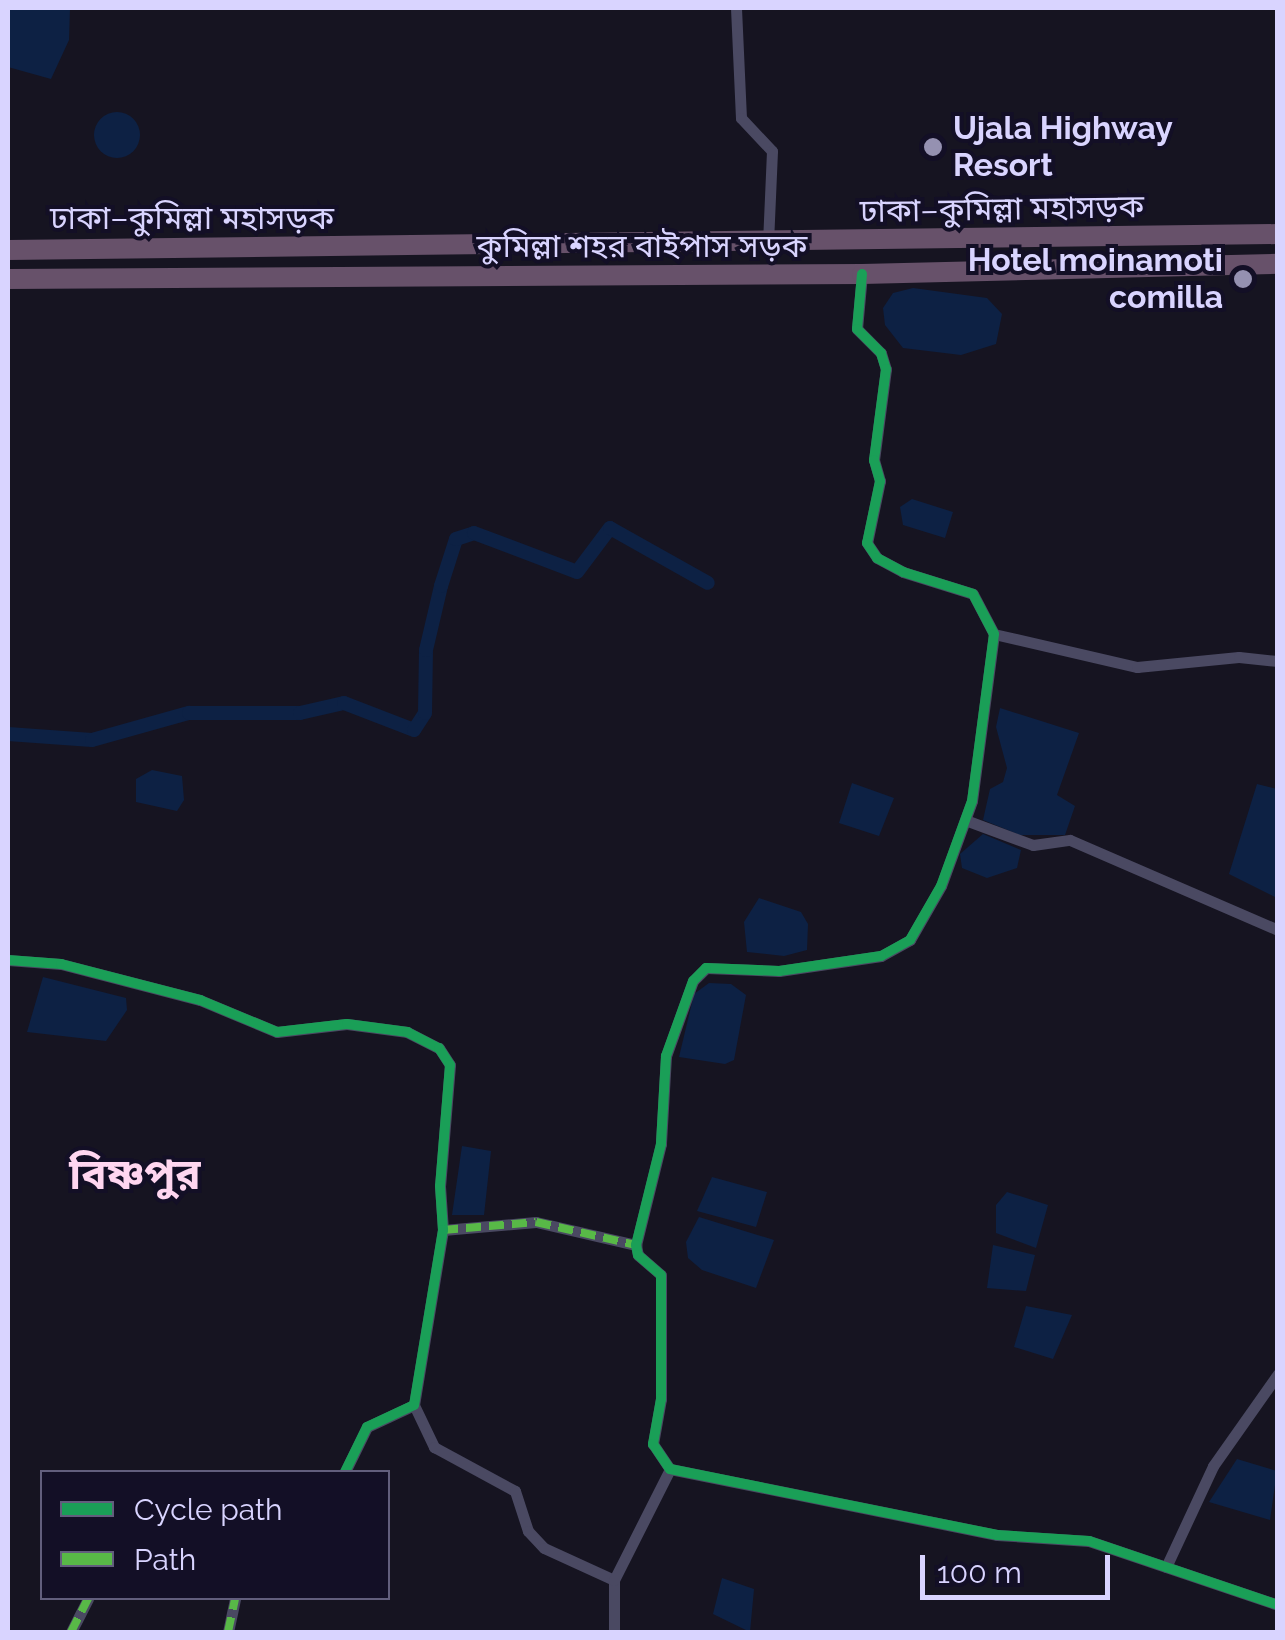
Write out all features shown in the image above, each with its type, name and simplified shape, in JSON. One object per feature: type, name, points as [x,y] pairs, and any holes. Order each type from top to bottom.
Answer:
[{"type":"highway","name":"ঢাকা–কুমিল্লা মহাসড়ক","points":[[8,250],[768,244],[1278,234]]},
{"type":"highway","name":"কুমিল্লা শহর বাইপাস সড়ক","points":[[8,279],[862,274],[1278,264]]},
{"type":"street","points":[[736,8],[741,118],[772,151],[768,244]]},
{"type":"street","points":[[862,274],[857,329],[881,353],[886,368],[874,460],[880,481],[867,543],[876,558],[903,572],[973,594],[994,634],[968,821],[910,940],[881,956],[779,971],[706,968],[693,981],[666,1056],[660,1144],[636,1245],[638,1255],[661,1275],[661,1399],[652,1444],[670,1469],[997,1534],[1089,1540],[1278,1605]]},
{"type":"street","points":[[994,634],[1137,667],[1239,657],[1278,661]]},
{"type":"street","points":[[968,821],[1034,844],[1070,840],[1278,930]]},
{"type":"street","points":[[8,960],[60,964],[200,1000],[277,1032],[348,1024],[407,1032],[439,1048],[450,1065],[440,1186],[444,1230],[414,1405],[434,1447],[515,1491],[528,1531],[544,1548],[614,1580]]},
{"type":"street","points":[[444,1230],[536,1222],[636,1245]]},
{"type":"street","points":[[1166,1567],[1212,1466],[1278,1374]]},
{"type":"street","points":[[346,1470],[368,1427],[414,1405]]},
{"type":"street","points":[[614,1632],[614,1580],[670,1469]]},
{"type":"street","points":[[70,1632],[87,1600]]},
{"type":"street","points":[[228,1632],[235,1600]]},
{"type":"water","points":[[8,8],[70,8],[69,40],[51,79],[8,67]]},
{"type":"water","points":[[117,112],[134,118],[140,135],[134,152],[117,158],[100,152],[94,135],[100,118]]},
{"type":"water","points":[[913,288],[987,298],[1002,314],[996,344],[961,355],[903,348],[885,325],[883,308],[893,293]]},
{"type":"water","points":[[912,499],[953,512],[945,538],[903,525],[900,507]]},
{"type":"water","points":[[1000,708],[1079,733],[1057,795],[1075,806],[1065,835],[1020,835],[983,820],[990,789],[1003,782],[1007,768],[996,727]]},
{"type":"water","points":[[152,770],[182,776],[184,800],[177,811],[136,802],[136,779]]},
{"type":"water","points":[[852,783],[894,798],[879,836],[839,823]]},
{"type":"water","points":[[1257,784],[1277,789],[1277,898],[1229,874]]},
{"type":"water","points":[[983,834],[1021,850],[1017,868],[987,878],[962,868],[960,854]]},
{"type":"water","points":[[759,898],[801,912],[808,924],[807,950],[784,956],[747,952],[744,922]]},
{"type":"water","points":[[43,977],[126,998],[127,1010],[106,1041],[27,1032]]},
{"type":"water","points":[[709,983],[731,984],[746,995],[734,1060],[725,1064],[679,1057],[694,994]]},
{"type":"water","points":[[462,1146],[491,1151],[484,1215],[452,1215]]},
{"type":"water","points":[[712,1177],[767,1192],[756,1227],[697,1211]]},
{"type":"water","points":[[1007,1192],[1048,1205],[1036,1248],[996,1233],[996,1205]]},
{"type":"water","points":[[699,1217],[774,1240],[756,1288],[702,1270],[688,1258],[686,1242]]},
{"type":"water","points":[[993,1245],[1035,1255],[1026,1291],[987,1288]]},
{"type":"water","points":[[1026,1306],[1072,1315],[1053,1359],[1014,1347]]},
{"type":"water","points":[[1237,1459],[1277,1471],[1270,1520],[1209,1502]]},
{"type":"water","points":[[722,1578],[754,1589],[750,1632],[713,1614]]},
{"type":"waterway","points":[[8,734],[92,740],[189,713],[300,713],[344,703],[414,730],[425,713],[426,650],[441,586],[456,539],[474,533],[577,572],[610,528],[708,583]]},
{"type":"marked path","points":[[443,1230],[536,1222],[636,1245]]},
{"type":"marked path","points":[[71,1632],[87,1600]]},
{"type":"marked path","points":[[228,1632],[235,1600]]},
{"type":"cycle path","points":[[862,274],[857,329],[881,353],[886,369],[874,460],[880,481],[867,543],[877,558],[903,572],[973,594],[994,634],[972,801],[941,886],[910,940],[881,956],[779,971],[706,968],[693,981],[666,1056],[661,1144],[636,1245],[638,1255],[661,1275],[661,1399],[653,1444],[670,1469],[997,1535],[1089,1541],[1278,1605]]},
{"type":"cycle path","points":[[8,960],[61,964],[200,1000],[277,1032],[347,1024],[407,1032],[439,1048],[450,1065],[440,1186],[443,1230],[414,1405],[367,1427],[346,1470]]},
{"type":"place","name":"Ujala Highway Resort","points":[[933,147]]},
{"type":"place","name":"Hotel moinamoti comilla","points":[[1243,279]]},
{"type":"district","name":"বিষ্ণপুর","points":[[135,1175]]}]
